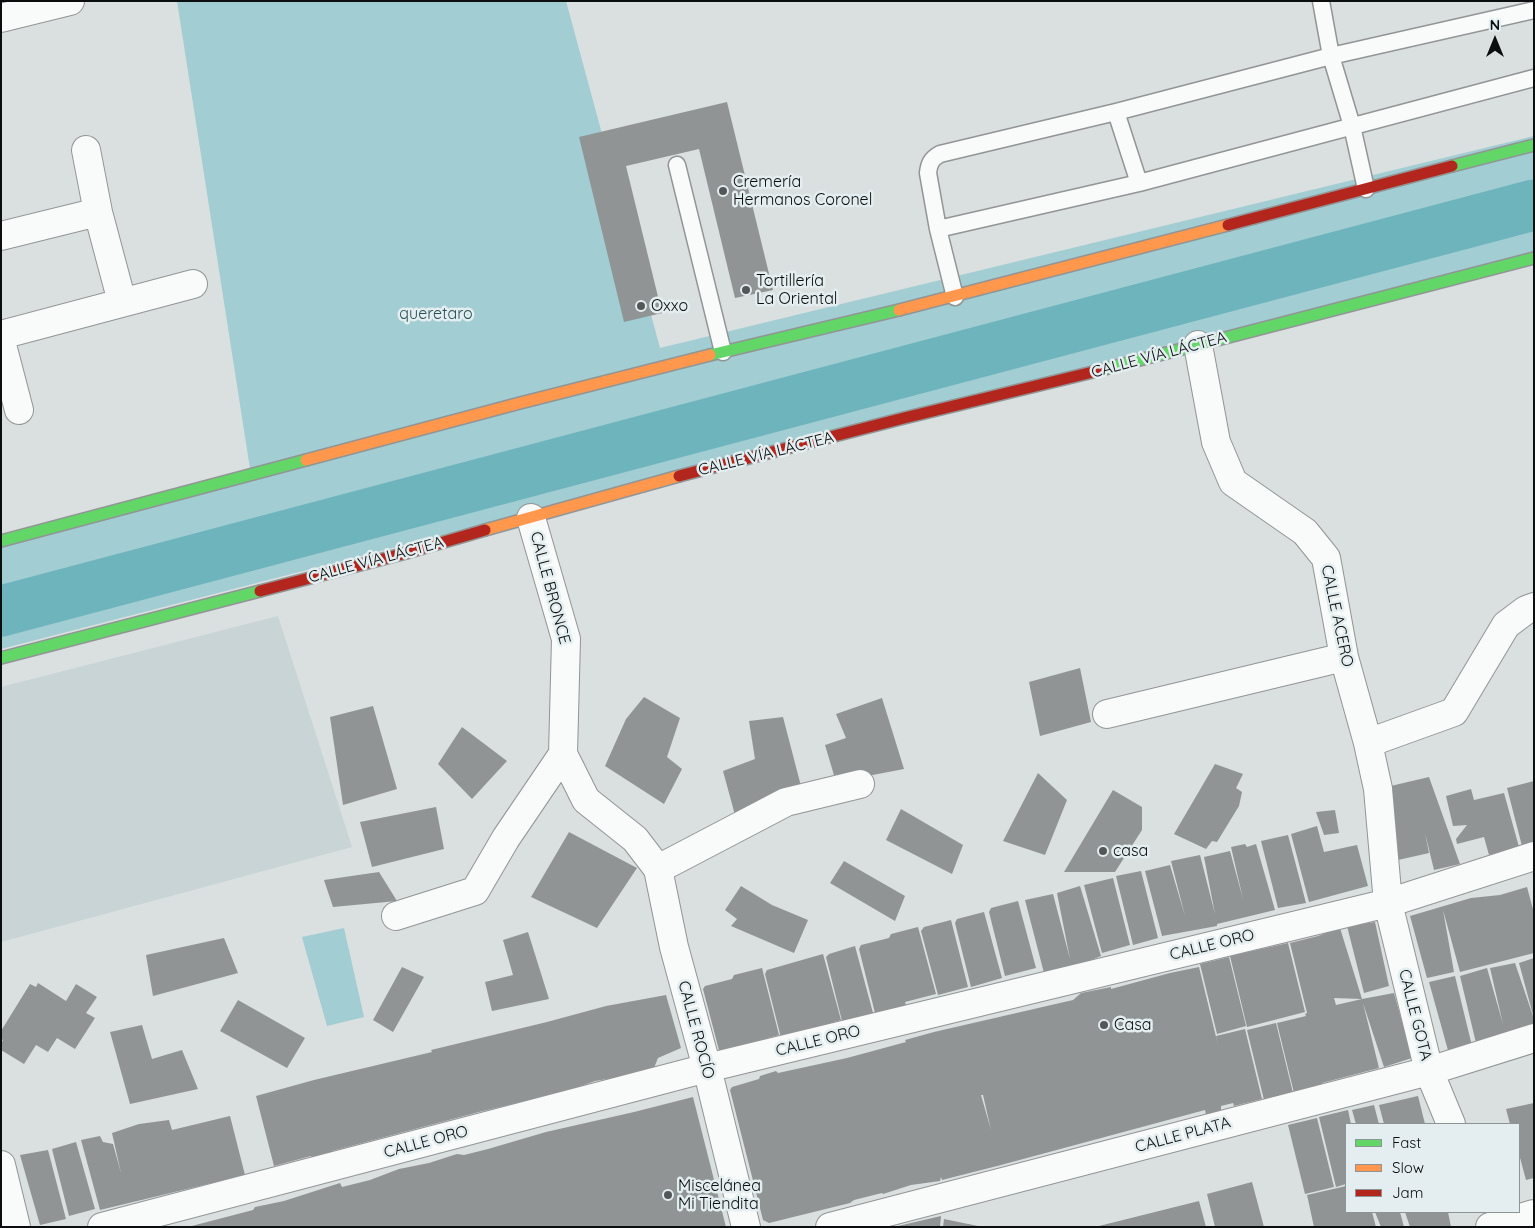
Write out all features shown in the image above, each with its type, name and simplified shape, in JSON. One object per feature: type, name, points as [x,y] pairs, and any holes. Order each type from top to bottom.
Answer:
[{"type":"street","points":[[1,18],[70,1]]},
{"type":"street","points":[[1,541],[520,403],[955,297],[1534,145]]},
{"type":"street","points":[[86,150],[98,212],[122,302]]},
{"type":"street","points":[[1,236],[98,212]]},
{"type":"street","name":"CALLE VÍA LÁCTEA","points":[[1,658],[396,556],[639,486],[904,418],[1067,379],[1534,258]]},
{"type":"street","points":[[1,335],[193,284]]},
{"type":"street","points":[[1,341],[19,410]]},
{"type":"street","name":"CALLE ACERO","points":[[1198,345],[1216,442],[1233,482],[1305,532],[1326,558],[1344,657],[1368,743],[1378,789],[1388,902]]},
{"type":"street","name":"CALLE BRONCE","points":[[531,518],[566,639],[563,754],[586,800],[636,839]]},
{"type":"street","points":[[1368,743],[1454,712],[1506,624],[1526,610],[1534,607]]},
{"type":"street","points":[[1107,714],[1344,657]]},
{"type":"street","points":[[396,916],[475,891],[506,838],[563,754]]},
{"type":"street","points":[[658,869],[786,802],[860,784]]},
{"type":"street","name":"CALLE ROCÍO","points":[[636,839],[658,869],[674,947],[707,1068],[746,1227]]},
{"type":"street","name":"CALLE ORO","points":[[102,1227],[707,1068],[1388,902],[1534,856]]},
{"type":"street","name":"CALLE GOTA","points":[[1388,902],[1429,1071],[1451,1123]]},
{"type":"street","name":"CALLE PLATA","points":[[830,1227],[1429,1071],[1534,1038]]},
{"type":"street","points":[[1,1165],[16,1227]]},
{"type":"street","points":[[1491,1223],[1534,1214]]},
{"type":"lane","points":[[1321,1],[1330,56],[1352,126],[1366,189]]},
{"type":"lane","points":[[955,297],[938,229],[928,173],[929,165],[933,158],[940,154],[1116,112],[1330,56],[1534,10]]},
{"type":"lane","points":[[938,229],[1139,183],[1534,78]]},
{"type":"lane","points":[[1116,112],[1139,183]]},
{"type":"lane","points":[[677,165],[724,352]]},
{"type":"shaded area","points":[[278,616],[352,847],[1,942],[1,687]]},
{"type":"green space","name":"queretaro","points":[[177,1],[566,1],[660,348],[1534,136],[1534,253],[1,649],[1,540],[251,475]]},
{"type":"green space","points":[[344,928],[364,1017],[327,1026],[302,937]]},
{"type":"building","points":[[727,102],[773,290],[735,298],[699,149],[626,166],[662,313],[624,322],[579,137]]},
{"type":"building","points":[[1080,668],[1091,722],[1040,736],[1029,682]]},
{"type":"building","points":[[644,697],[680,718],[667,757],[682,769],[664,804],[605,766],[626,719]]},
{"type":"building","points":[[882,698],[904,769],[836,782],[825,745],[846,738],[836,714]]},
{"type":"building","points":[[373,706],[397,789],[343,805],[330,717]]},
{"type":"building","points":[[783,717],[802,790],[735,815],[723,771],[755,759],[749,721]]},
{"type":"building","points":[[462,727],[507,761],[472,799],[438,764]]},
{"type":"building","name":"casa","points":[[1215,764],[1243,774],[1236,788],[1242,792],[1239,806],[1217,842],[1212,841],[1206,849],[1174,834]]},
{"type":"building","points":[[1038,773],[1067,800],[1045,855],[1003,841]]},
{"type":"building","points":[[1429,777],[1460,864],[1434,870],[1425,833],[1429,853],[1398,860],[1378,789]]},
{"type":"building","points":[[1534,781],[1534,844],[1522,846],[1507,788]]},
{"type":"building","points":[[1471,789],[1474,800],[1504,793],[1519,847],[1489,855],[1484,837],[1457,844],[1456,839],[1467,825],[1453,826],[1446,796]]},
{"type":"building","name":"casa","points":[[1113,790],[1142,807],[1142,830],[1115,872],[1064,872]]},
{"type":"building","points":[[436,807],[444,849],[372,867],[360,822]]},
{"type":"building","points":[[901,809],[963,845],[952,874],[886,840]]},
{"type":"building","points":[[1335,810],[1339,833],[1324,835],[1316,812]]},
{"type":"building","points":[[1317,826],[1324,852],[1357,845],[1368,886],[1309,902],[1291,834]]},
{"type":"building","points":[[569,832],[637,868],[597,928],[531,897]]},
{"type":"building","points":[[1288,835],[1306,903],[1278,908],[1261,841]]},
{"type":"building","points":[[1245,844],[1247,847],[1256,844],[1275,910],[1217,924],[1217,926],[1162,936],[1145,871],[1170,865],[1185,916],[1171,861],[1200,855],[1215,914],[1204,857],[1230,851],[1243,899],[1231,847]]},
{"type":"building","points":[[844,861],[905,896],[895,921],[830,883]]},
{"type":"building","name":"casa","points":[[1141,871],[1158,938],[1133,945],[1116,876]]},
{"type":"building","points":[[379,872],[397,901],[333,907],[324,880]]},
{"type":"building","name":"casa","points":[[1113,878],[1130,945],[1102,953],[1084,885]]},
{"type":"building","points":[[741,886],[772,905],[808,920],[794,953],[731,926],[737,919],[725,910]]},
{"type":"building","points":[[1080,886],[1101,956],[1072,968],[1044,973],[1025,900],[1053,894],[1070,959],[1057,893]]},
{"type":"building","points":[[1527,887],[1534,913],[1534,953],[1460,972],[1443,910],[1454,972],[1427,978],[1410,916],[1471,898],[1500,895]]},
{"type":"building","points":[[1018,901],[1036,968],[1005,976],[989,912],[991,908]]},
{"type":"building","points":[[984,912],[1002,978],[971,987],[955,923],[957,919]]},
{"type":"building","points":[[951,920],[968,987],[938,995],[921,931],[924,927]]},
{"type":"building","points":[[1375,922],[1389,986],[1364,993],[1347,926]]},
{"type":"building","points":[[918,927],[936,994],[905,1002],[906,1005],[875,1013],[859,949],[861,945],[889,938],[891,934]]},
{"type":"building","points":[[1340,928],[1362,999],[1394,993],[1412,1058],[1384,1067],[1363,1003],[1379,1068],[1322,1083],[1322,1085],[1294,1093],[1277,1023],[1306,1016],[1305,1014],[1307,1013],[1290,943]],"holes":[[[1334,998],[1362,999],[1336,1005]]]},
{"type":"building","points":[[528,932],[549,999],[492,1011],[485,982],[513,975],[503,940]]},
{"type":"building","points":[[224,938],[238,973],[153,996],[146,955]]},
{"type":"building","points":[[1288,943],[1305,1012],[1247,1027],[1230,956]]},
{"type":"building","points":[[855,946],[873,1013],[842,1021],[826,957],[829,954]]},
{"type":"building","points":[[823,954],[841,1020],[781,1038],[765,974],[767,970]]},
{"type":"building","points":[[1229,957],[1246,1026],[1217,1034],[1200,964]]},
{"type":"building","points":[[1534,958],[1534,1015],[1533,1015],[1519,963]]},
{"type":"building","points":[[1515,963],[1534,1019],[1534,1027],[1476,1043],[1460,976],[1487,968],[1503,1024],[1490,968]]},
{"type":"building","points":[[402,967],[424,977],[393,1032],[373,1020]]},
{"type":"building","points":[[1199,967],[1219,1049],[1216,1036],[1245,1029],[1262,1099],[1234,1106],[1233,1103],[1221,1106],[1221,1110],[1206,1115],[1205,1110],[942,1180],[941,1177],[940,1181],[911,1185],[883,1194],[854,1200],[850,1203],[769,1223],[763,1220],[730,1090],[732,1087],[759,1079],[760,1076],[776,1071],[778,1073],[847,1058],[906,1042],[905,1040],[934,1032],[1073,1000],[1081,993],[1111,987],[1111,989]],"holes":[[[981,1095],[983,1095],[991,1130]]]},
{"type":"building","points":[[762,968],[779,1035],[750,1043],[750,1046],[720,1054],[703,989],[705,986],[732,979],[734,975]]},
{"type":"building","points":[[1455,976],[1472,1046],[1449,1054],[1429,982]]},
{"type":"building","points":[[38,983],[66,1001],[76,984],[97,997],[86,1013],[95,1018],[75,1049],[57,1038],[48,1052],[36,1045],[24,1064],[1,1050],[3,1040],[1,1039],[1,1031],[30,984],[36,987]]},
{"type":"building","points":[[666,995],[681,1048],[658,1058],[654,1068],[625,1076],[595,1081],[567,1091],[332,1151],[334,1154],[312,1158],[311,1156],[274,1166],[256,1096],[606,1006]]},
{"type":"building","points":[[238,1000],[305,1038],[287,1068],[220,1031]]},
{"type":"building","points":[[1276,1023],[1293,1093],[1264,1100],[1247,1030]]},
{"type":"building","points":[[142,1025],[152,1059],[182,1050],[198,1089],[130,1104],[110,1032]]},
{"type":"building","points":[[1418,1096],[1425,1123],[1384,1123],[1379,1105]]},
{"type":"building","points":[[693,1097],[726,1227],[188,1227],[253,1210],[255,1207],[284,1201],[340,1183],[342,1187],[370,1180],[399,1169],[429,1163],[457,1154],[464,1155],[546,1132]]},
{"type":"building","points":[[1534,1103],[1534,1178],[1526,1180],[1520,1158],[1520,1123],[1510,1123],[1506,1109]]},
{"type":"building","points":[[1374,1105],[1379,1123],[1356,1123],[1352,1110]]},
{"type":"building","points":[[1348,1110],[1351,1123],[1345,1123],[1345,1184],[1336,1187],[1319,1117]]},
{"type":"building","points":[[230,1116],[245,1175],[100,1210],[81,1140],[100,1136],[103,1142],[113,1144],[121,1173],[112,1133],[139,1124],[169,1120],[172,1130]]},
{"type":"building","points":[[1317,1118],[1334,1187],[1305,1194],[1288,1125]]},
{"type":"building","points":[[76,1142],[95,1209],[69,1216],[52,1149]]},
{"type":"building","points":[[48,1150],[66,1219],[40,1225],[20,1155]]},
{"type":"building","points":[[1252,1182],[1264,1227],[1215,1227],[1207,1194]]},
{"type":"building","points":[[1345,1186],[1345,1213],[1372,1213],[1376,1227],[1314,1227],[1307,1195]]},
{"type":"building","points":[[1199,1201],[1206,1227],[1099,1227],[1099,1226]]},
{"type":"building","points":[[1375,1213],[1400,1213],[1404,1227],[1381,1227]]},
{"type":"building","points":[[1405,1213],[1448,1213],[1451,1227],[1410,1227]]},
{"type":"building","points":[[941,1216],[940,1227],[898,1227],[898,1226]]},
{"type":"building","points":[[944,1219],[978,1226],[978,1227],[943,1227]]},
{"type":"waterway","points":[[1,611],[1534,205]]},
{"type":"traffic: fast","points":[[1452,166],[1534,145]]},
{"type":"traffic: fast","points":[[1097,371],[1534,258]]},
{"type":"traffic: fast","points":[[710,355],[899,310]]},
{"type":"traffic: fast","points":[[1,541],[306,460]]},
{"type":"traffic: fast","points":[[1,658],[260,591]]},
{"type":"traffic: slow","points":[[899,310],[1228,225]]},
{"type":"traffic: slow","points":[[306,460],[710,355]]},
{"type":"traffic: slow","points":[[485,530],[679,476]]},
{"type":"traffic: jam","points":[[1228,225],[1452,166]]},
{"type":"traffic: jam","points":[[679,476],[1097,371]]},
{"type":"traffic: jam","points":[[260,591],[406,553],[485,530]]},
{"type":"place","name":"Cremería Hermanos Coronel","points":[[723,191]]},
{"type":"place","name":"Tortillería La Oriental","points":[[746,290]]},
{"type":"place","name":"Oxxo","points":[[641,306]]},
{"type":"place","name":"casa","points":[[1103,851]]},
{"type":"place","name":"Casa","points":[[1104,1025]]},
{"type":"place","name":"Miscelánea Mi Tiendita","points":[[668,1195]]}]
